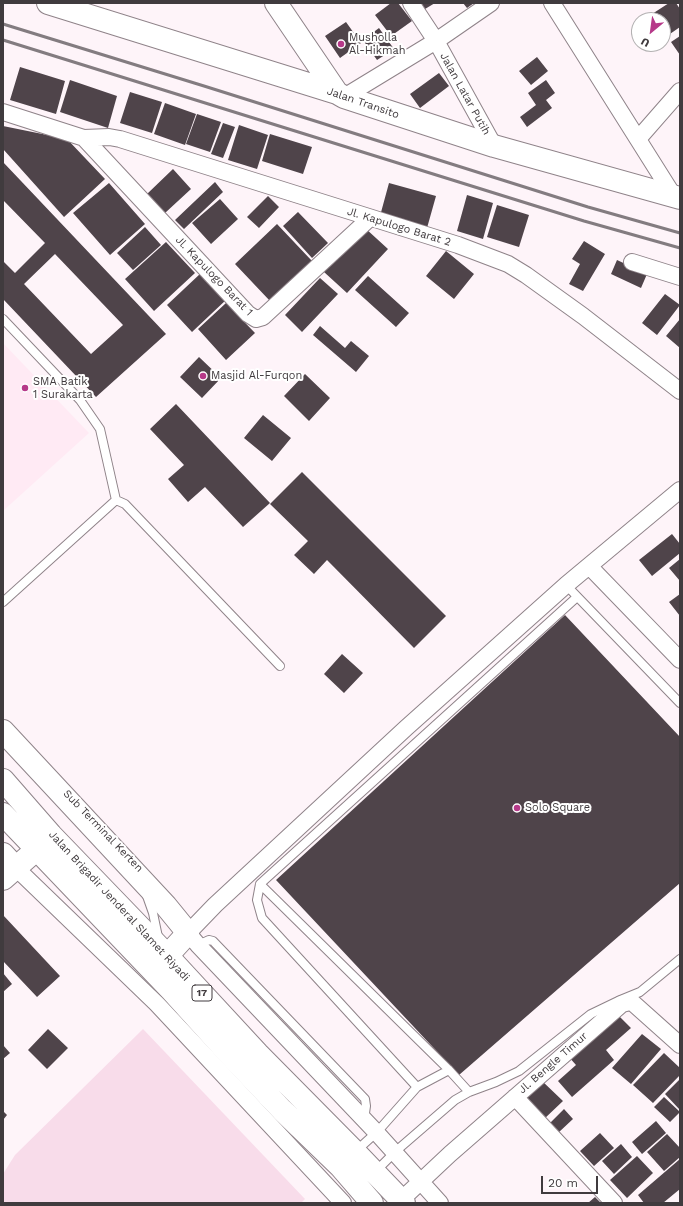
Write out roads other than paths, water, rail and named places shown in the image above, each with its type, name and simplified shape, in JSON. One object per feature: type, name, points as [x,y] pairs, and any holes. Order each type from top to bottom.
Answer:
[{"type":"main road","name":"Jalan Transito","points":[[48,3],[341,95],[494,146],[676,197]]},
{"type":"main road","points":[[276,3],[341,95]]},
{"type":"main road","points":[[3,732],[161,900],[195,933],[164,952]]},
{"type":"main road","name":"Jalan Brigadir Jenderal Slamet Riyadi","points":[[3,780],[51,835],[164,952],[258,1054],[368,1184],[402,1202]]},
{"type":"main road","name":"Jalan Brigadir Jenderal Slamet Riyadi","points":[[3,814],[171,990],[277,1104],[348,1159]]},
{"type":"main road","points":[[7,867],[36,850]]},
{"type":"street","name":"Jalan Latar Putih","points":[[411,3],[436,41],[494,146]]},
{"type":"street","name":"Jalan Latar Putih","points":[[341,95],[436,41],[491,3]]},
{"type":"street","points":[[552,3],[676,197]]},
{"type":"street","points":[[638,139],[680,91]]},
{"type":"street","points":[[3,112],[84,138]]},
{"type":"street","name":"Jl. Kapulogo Barat 2","points":[[84,138],[109,137],[120,139],[458,245],[512,266],[583,316],[680,391]]},
{"type":"street","name":"Jl. Kapulogo Barat 1","points":[[84,138],[248,314],[256,319],[263,317],[370,218]]},
{"type":"street","points":[[632,262],[680,277]]},
{"type":"street","points":[[440,1203],[425,1177],[394,1152],[195,933],[215,905],[406,728],[566,585],[680,490]]},
{"type":"street","points":[[590,566],[680,660]]},
{"type":"street","points":[[7,867],[157,1004],[343,1203]]},
{"type":"street","name":"Jl. Bengle Timur","points":[[402,1202],[425,1177],[618,1006],[626,1002],[633,1003],[680,1045]]},
{"type":"street","points":[[515,1098],[614,1203]]},
{"type":"lane","points":[[3,319],[80,400],[100,429],[116,500]]},
{"type":"lane","points":[[3,602],[116,500]]},
{"type":"lane","points":[[116,500],[125,504],[280,666]]},
{"type":"lane","points":[[566,585],[680,703]]},
{"type":"lane","points":[[417,1087],[262,918],[257,900],[260,884],[577,597]]},
{"type":"lane","name":"Sub Terminal Kerten","points":[[25,767],[141,887],[149,900],[164,952]]},
{"type":"lane","points":[[260,884],[449,1070],[469,1092]]},
{"type":"lane","points":[[368,1184],[394,1152],[455,1100],[469,1092],[496,1082],[519,1071],[591,1014],[640,992],[680,959]]},
{"type":"lane","points":[[348,1159],[376,1132],[417,1087],[449,1070]]},
{"type":"railway","points":[[3,24],[588,207],[680,233]]},
{"type":"railway","points":[[3,40],[584,221],[680,248]]},
{"type":"place","name":"Musholla Al-Hikmah","points":[[341,44]]},
{"type":"place","name":"Masjid Al-Furqon","points":[[203,376]]},
{"type":"place","name":"SMA Batik 1 Surakarta","points":[[25,388]]},
{"type":"place","name":"Solo Square","points":[[517,808]]}]
